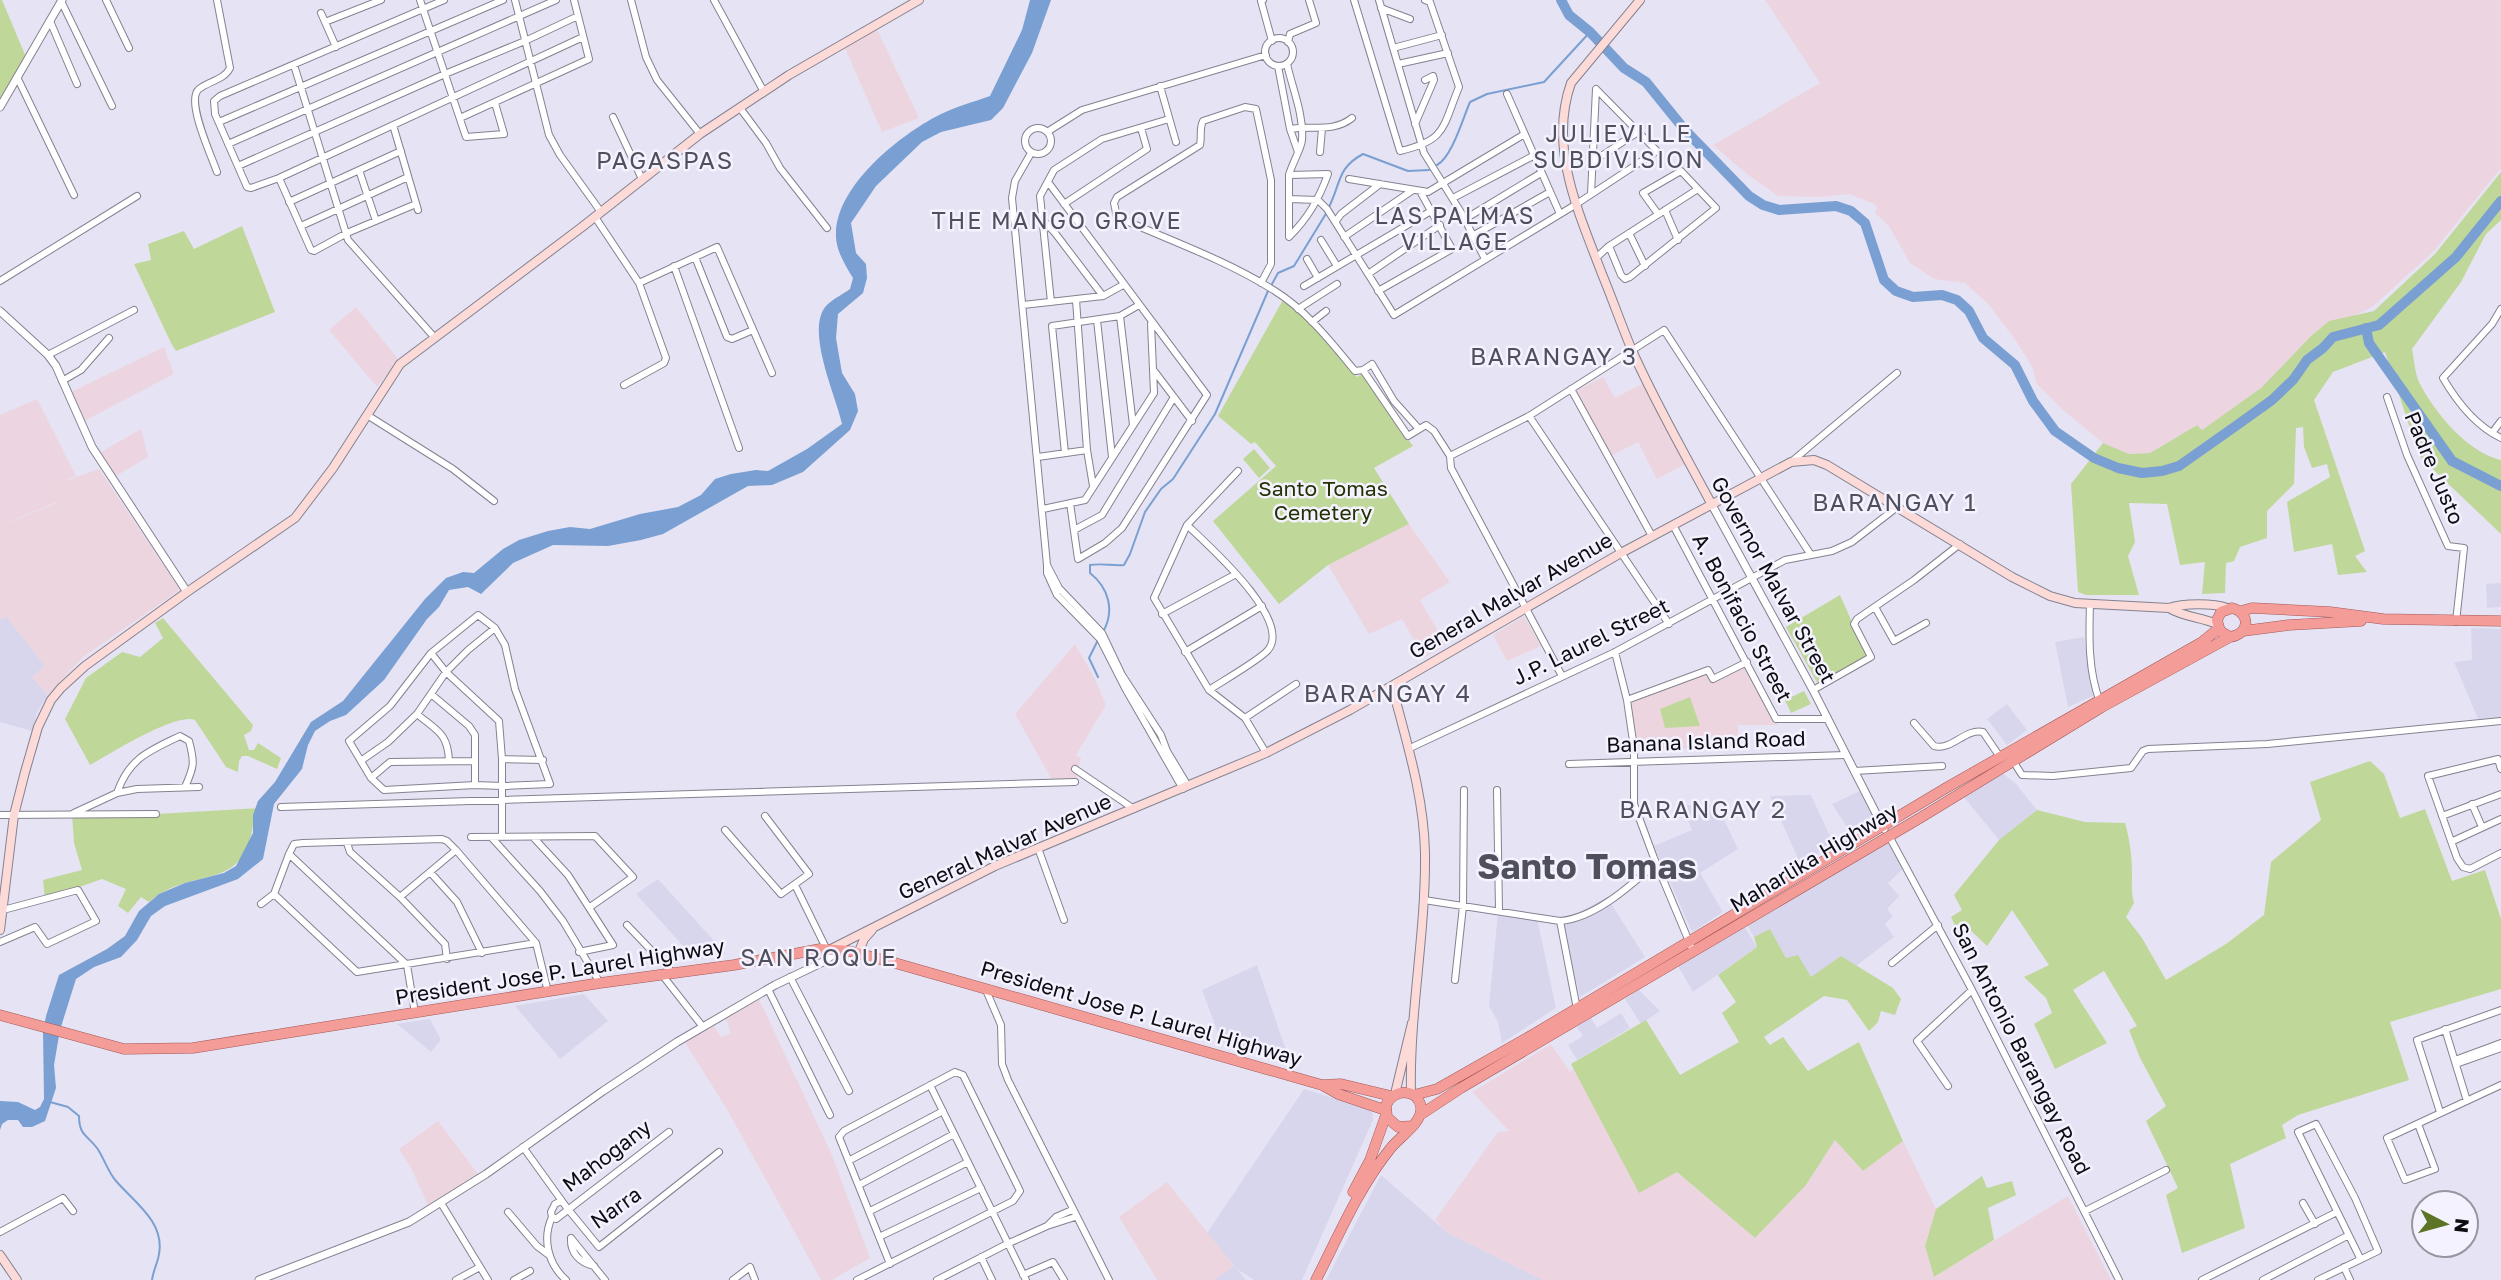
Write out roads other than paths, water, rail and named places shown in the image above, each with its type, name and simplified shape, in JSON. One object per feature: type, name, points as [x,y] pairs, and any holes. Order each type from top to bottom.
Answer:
[{"type":"highway","points":[[2241,611],[2246,620],[2243,631],[2238,636],[2224,635],[2218,626],[2220,613],[2227,608],[2241,611],[2252,608],[2330,612],[2383,619],[2501,621]]},
{"type":"highway","points":[[2243,631],[2383,619]]},
{"type":"highway","name":"Maharlika Highway","points":[[1412,1095],[1437,1089],[1889,836],[2202,642],[2218,626]]},
{"type":"highway","name":"Maharlika Highway","points":[[1420,1115],[1883,826],[2000,757],[2230,637]]},
{"type":"highway","name":"President Jose P. Laurel Highway","points":[[0,1015],[79,1039],[124,1049],[193,1048],[832,949],[858,954],[1322,1085],[1385,1113]]},
{"type":"highway","name":"President Jose P. Laurel Highway","points":[[1322,1085],[1341,1084],[1393,1095]]},
{"type":"highway","points":[[1310,1280],[1370,1160],[1393,1095],[1403,1092],[1412,1095],[1420,1104],[1420,1115],[1384,1157],[1359,1192],[1316,1280]]},
{"type":"highway","points":[[1385,1113],[1395,1126],[1411,1126]]},
{"type":"main road","points":[[0,930],[14,815],[37,731],[51,700],[61,688],[85,666],[295,517],[333,468],[401,364],[700,134],[860,33],[919,0]]},
{"type":"main road","name":"Governor Malvar Street","points":[[1640,0],[1617,31],[1571,83],[1566,98],[1563,140],[1565,166],[1575,205],[1632,350],[1712,505]]},
{"type":"main road","points":[[1791,462],[1814,460],[1827,465],[2012,577],[2050,596],[2075,603],[2169,608],[2179,604],[2217,605],[2227,608]]},
{"type":"main road","name":"General Malvar Avenue","points":[[832,949],[996,866],[1266,753],[1350,710],[1621,553],[1791,462]]},
{"type":"main road","points":[[2169,608],[2179,615],[2198,616],[2218,626]]},
{"type":"main road","points":[[1392,686],[1417,783],[1425,850],[1424,900],[1414,1016],[1412,1095]]},
{"type":"main road","points":[[858,954],[864,939],[876,926]]},
{"type":"main road","points":[[1393,1095],[1414,1016]]},
{"type":"main road","points":[[0,1255],[17,1280]]},
{"type":"street","points":[[106,0],[128,48]]},
{"type":"street","points":[[217,0],[230,68],[224,76],[197,90],[194,95],[195,111],[217,172]]},
{"type":"street","points":[[325,22],[369,2],[381,0]]},
{"type":"street","points":[[420,0],[466,136],[504,134],[495,103]]},
{"type":"street","points":[[444,0],[220,96],[214,101],[219,122],[249,188],[279,178],[583,37]]},
{"type":"street","points":[[219,122],[503,0]]},
{"type":"street","points":[[515,0],[549,135],[639,283],[666,359],[624,385]]},
{"type":"street","points":[[228,144],[556,0]]},
{"type":"street","points":[[460,118],[589,59],[574,0]]},
{"type":"street","points":[[631,0],[646,57],[657,80],[700,134]]},
{"type":"street","points":[[714,0],[764,92]]},
{"type":"street","points":[[1263,0],[1272,41]]},
{"type":"street","points":[[1289,175],[1328,174],[1318,200],[1304,222],[1289,237],[1289,175],[1302,141],[1287,64],[1292,55],[1288,42],[1290,34],[1316,23],[1309,0]]},
{"type":"street","points":[[1354,0],[1400,151],[1421,146],[1439,135],[1459,87],[1430,2],[1424,0]]},
{"type":"street","points":[[1379,0],[1421,146],[1465,219],[1485,259]]},
{"type":"street","points":[[0,107],[61,1]]},
{"type":"street","points":[[61,1],[112,106]]},
{"type":"street","points":[[1381,8],[1410,19]]},
{"type":"street","points":[[321,13],[336,47]]},
{"type":"street","points":[[238,166],[578,16]]},
{"type":"street","points":[[50,21],[77,84]]},
{"type":"street","points":[[1393,48],[1442,34]]},
{"type":"street","points":[[1287,64],[1271,64],[1266,55],[1267,45],[1272,41],[1281,39],[1288,42]]},
{"type":"street","points":[[1398,64],[1448,53]]},
{"type":"street","points":[[1048,132],[1050,148],[1041,154],[1031,153],[1025,145],[1027,135],[1034,129],[1048,132],[1083,110],[1266,55]]},
{"type":"street","points":[[294,65],[348,240],[435,338]]},
{"type":"street","points":[[1278,66],[1290,129],[1298,152]]},
{"type":"street","points":[[1415,124],[1434,80],[1433,76],[1425,79]]},
{"type":"street","points":[[17,77],[74,195]]},
{"type":"street","points":[[1160,86],[1176,142]]},
{"type":"street","points":[[1289,199],[1318,200],[1328,211],[1394,315],[1575,205],[1657,150],[1596,89],[1591,194]]},
{"type":"street","points":[[1507,94],[1560,214]]},
{"type":"street","points":[[1261,283],[1272,264],[1271,177],[1256,109],[1245,107],[1203,121],[1200,127],[1200,145],[1117,197],[1114,212],[1117,217],[1236,270],[1276,291],[1312,322],[1355,371],[1363,370],[1372,364],[1394,401],[1419,429]]},
{"type":"street","points":[[740,108],[766,143],[780,168],[827,228]]},
{"type":"street","points":[[613,117],[642,179]]},
{"type":"street","points":[[1290,129],[1339,126],[1352,118]]},
{"type":"street","points":[[1051,302],[1040,196],[1054,170],[1102,139],[1169,119]]},
{"type":"street","points":[[279,178],[311,250],[314,251],[346,233],[417,207],[393,125]]},
{"type":"street","points":[[1064,204],[1147,149],[1141,128]]},
{"type":"street","points":[[1321,152],[1322,128]]},
{"type":"street","points":[[1592,162],[1638,132]]},
{"type":"street","points":[[1349,179],[1428,192],[1523,135]]},
{"type":"street","points":[[289,202],[401,151]]},
{"type":"street","points":[[1031,153],[1015,181],[1012,198],[1047,565],[1059,588],[1102,633],[1122,675],[1161,735],[1186,787]]},
{"type":"street","points":[[1452,198],[1533,156]]},
{"type":"street","points":[[359,170],[376,221]]},
{"type":"street","points":[[1609,246],[1625,279],[1645,266],[1678,240],[1716,208],[1681,171],[1643,193],[1661,212],[1678,240]]},
{"type":"street","points":[[1465,219],[1541,173]]},
{"type":"street","points":[[300,226],[408,177]]},
{"type":"street","points":[[1048,182],[1208,395],[1122,528],[1105,543],[1078,559],[1070,503]]},
{"type":"street","points":[[1336,221],[1341,214],[1380,184]]},
{"type":"street","points":[[1596,258],[1609,246],[1698,189]]},
{"type":"street","points":[[1378,291],[1452,249],[1440,225],[1417,191]]},
{"type":"street","points":[[1344,237],[1417,191]]},
{"type":"street","points":[[1474,235],[1550,192]]},
{"type":"street","points":[[0,281],[137,196]]},
{"type":"street","points":[[1304,286],[1431,211]]},
{"type":"street","points":[[1042,219],[1103,296]]},
{"type":"street","points":[[1368,274],[1440,225]]},
{"type":"street","points":[[1629,233],[1645,266]]},
{"type":"street","points":[[1321,240],[1337,266]]},
{"type":"street","points":[[639,283],[717,247],[772,373]]},
{"type":"street","points":[[695,257],[727,337],[732,339],[753,330]]},
{"type":"street","points":[[1307,259],[1318,278]]},
{"type":"street","points":[[674,267],[739,447]]},
{"type":"street","points":[[1298,309],[1337,284]]},
{"type":"street","points":[[1023,305],[1103,296],[1123,285]]},
{"type":"street","points":[[1076,300],[1087,450],[1093,487]]},
{"type":"street","points":[[1065,453],[1052,326],[1120,316],[1139,305]]},
{"type":"street","points":[[2501,309],[2492,324],[2444,378],[2452,394],[2467,413],[2501,438]]},
{"type":"street","points":[[48,355],[134,310]]},
{"type":"street","points":[[0,311],[48,355],[92,447],[187,592]]},
{"type":"street","points":[[1312,322],[1326,311]]},
{"type":"street","points":[[1120,316],[1133,425]]},
{"type":"street","points":[[1097,320],[1112,457]]},
{"type":"street","points":[[1043,509],[1085,500],[1154,393],[1151,322]]},
{"type":"street","points":[[1450,456],[1529,416],[1664,330],[1811,555]]},
{"type":"street","points":[[62,380],[81,370],[108,338]]},
{"type":"street","points":[[1363,370],[1408,436],[1426,425],[1434,430],[1450,456],[1451,468],[1562,676]]},
{"type":"street","points":[[1153,371],[1192,421]]},
{"type":"street","points":[[1791,462],[1897,373]]},
{"type":"street","points":[[1154,385],[1163,383]]},
{"type":"street","points":[[1571,388],[1652,536]]},
{"type":"street","points":[[1074,530],[1102,515],[1174,397]]},
{"type":"street","name":"Padre Justo","points":[[2387,397],[2407,455],[2448,546],[2464,548],[2456,622]]},
{"type":"street","points":[[366,415],[453,469],[494,501]]},
{"type":"street","points":[[1529,416],[1669,624]]},
{"type":"street","points":[[2492,433],[2501,421]]},
{"type":"street","points":[[1038,457],[1087,450]]},
{"type":"street","points":[[1238,471],[1187,524],[1154,598],[1209,690],[1245,718],[1266,753]]},
{"type":"street","name":"Governor Malvar Street","points":[[1712,505],[1889,836]]},
{"type":"street","name":"J.P. Laurel Street","points":[[1785,560],[1832,551],[1852,542],[1896,508]]},
{"type":"street","points":[[1187,524],[1236,574],[1262,606],[1270,619],[1274,636],[1268,650],[1209,690]]},
{"type":"street","name":"A. Bonifacio Street","points":[[1673,525],[1776,719],[1828,719]]},
{"type":"street","points":[[1813,690],[1871,657],[1854,624],[1857,619],[1960,544]]},
{"type":"street","name":"J.P. Laurel Street","points":[[1408,749],[1615,652],[1752,579],[1805,546]]},
{"type":"street","points":[[1162,614],[1236,574]]},
{"type":"street","points":[[2090,604],[2088,641],[2100,703]]},
{"type":"street","points":[[1185,652],[1262,606]]},
{"type":"street","points":[[1875,607],[1894,641],[1926,623]]},
{"type":"street","points":[[478,615],[495,628],[505,645],[515,689],[550,784],[384,790],[371,778],[349,741],[390,706],[431,653],[478,615]]},
{"type":"street","points":[[362,761],[417,713],[446,672],[495,628]]},
{"type":"street","points":[[1615,652],[1627,700],[1635,761],[1634,804],[1691,947]]},
{"type":"street","points":[[431,653],[446,672],[499,721],[502,837]]},
{"type":"street","points":[[1627,700],[1708,670],[1713,679],[1747,662]]},
{"type":"street","points":[[1245,718],[1296,684]]},
{"type":"street","points":[[431,694],[469,726],[475,735],[475,785]]},
{"type":"street","points":[[417,713],[445,738],[449,745],[449,761]]},
{"type":"street","points":[[2013,761],[2022,775],[2053,776],[2131,768],[2143,751],[2148,749],[2267,744],[2501,721]]},
{"type":"street","points":[[1914,723],[1934,746],[1938,747],[1948,745],[1975,731],[1983,732],[2000,757]]},
{"type":"street","points":[[117,793],[125,773],[144,753],[180,736],[189,741],[194,761],[194,768],[185,787]]},
{"type":"street","points":[[379,748],[390,762]]},
{"type":"street","name":"Banana Island Road","points":[[1569,764],[1845,755]]},
{"type":"street","points":[[502,759],[543,760]]},
{"type":"street","points":[[2501,769],[2498,759],[2428,776],[2457,858],[2463,867],[2470,869],[2501,853]]},
{"type":"street","points":[[371,778],[390,762],[474,761]]},
{"type":"street","points":[[1854,771],[1942,766]]},
{"type":"street","points":[[1075,769],[1134,809]]},
{"type":"street","points":[[281,807],[1075,782]]},
{"type":"street","points":[[72,814],[117,793],[137,789],[199,787]]},
{"type":"street","points":[[1455,980],[1463,906],[1464,789]]},
{"type":"street","points":[[1497,790],[1499,911]]},
{"type":"street","points":[[2442,816],[2501,794]]},
{"type":"street","points":[[2472,804],[2482,827]]},
{"type":"street","points":[[0,815],[156,814]]},
{"type":"street","points":[[724,830],[781,894],[809,874],[765,816]]},
{"type":"street","points":[[2453,841],[2501,819]]},
{"type":"street","points":[[533,836],[568,875],[613,945],[579,952]]},
{"type":"street","points":[[471,837],[595,836],[633,877],[590,907]]},
{"type":"street","name":"San Antonio Barangay Road","points":[[1889,836],[1972,990],[2119,1280]]},
{"type":"street","points":[[492,838],[540,891],[600,983]]},
{"type":"street","points":[[261,904],[274,894],[294,844],[442,839],[456,850],[537,943],[548,992]]},
{"type":"street","points":[[347,843],[350,852],[400,897],[445,944],[447,959]]},
{"type":"street","points":[[1038,848],[1065,920]]},
{"type":"street","points":[[400,897],[456,850]]},
{"type":"street","points":[[289,854],[407,965],[415,1013]]},
{"type":"street","points":[[1424,900],[1560,921],[1571,920],[1612,900],[1656,863]]},
{"type":"street","points":[[430,872],[457,902],[482,953]]},
{"type":"street","points":[[259,1280],[409,1222],[441,1203],[637,1068],[768,989],[821,963],[832,949],[794,885]]},
{"type":"street","points":[[0,942],[35,927],[47,944],[96,921],[78,891],[3,910]]},
{"type":"street","points":[[274,894],[357,972],[537,943]]},
{"type":"street","points":[[1560,921],[1577,1009]]},
{"type":"street","points":[[627,925],[669,975],[703,1027]]},
{"type":"street","points":[[1892,963],[1938,925]]},
{"type":"street","points":[[790,977],[849,1091]]},
{"type":"street","points":[[768,989],[830,1115]]},
{"type":"street","points":[[986,990],[1001,1025],[1002,1064],[1008,1080],[1109,1280]]},
{"type":"street","points":[[1948,1086],[1917,1041],[1972,990]]},
{"type":"street","points":[[2440,1112],[2417,1040],[2501,1010]]},
{"type":"street","points":[[2445,1029],[2467,1101]]},
{"type":"street","points":[[2456,1062],[2501,1043]]},
{"type":"street","points":[[2456,1062],[2501,1048]]},
{"type":"street","points":[[857,1280],[890,1264],[992,1210],[1013,1201],[1020,1191],[959,1073],[955,1072],[930,1085],[841,1133],[839,1137],[890,1264]]},
{"type":"street","points":[[930,1085],[1024,1278],[1053,1262],[1064,1280]]},
{"type":"street","points":[[2418,1124],[2435,1169],[2405,1180],[2387,1138],[2501,1085]]},
{"type":"street","points":[[850,1160],[943,1111]]},
{"type":"street","points":[[2318,1280],[2378,1251],[2355,1198],[2316,1124],[2298,1132],[2360,1258]]},
{"type":"street","name":"Mahogany","points":[[554,1218],[563,1215],[567,1209],[669,1132]]},
{"type":"street","points":[[859,1185],[954,1134]]},
{"type":"street","name":"Narra","points":[[523,1147],[567,1209],[599,1247],[719,1152]]},
{"type":"street","points":[[870,1211],[968,1161]]},
{"type":"street","points":[[2085,1211],[2166,1170]]},
{"type":"street","points":[[879,1237],[981,1188]]},
{"type":"street","points":[[0,1232],[63,1198],[73,1211]]},
{"type":"street","points":[[561,1200],[552,1209],[554,1218],[548,1233],[549,1255],[566,1280]]},
{"type":"street","points":[[441,1203],[488,1280]]},
{"type":"street","points":[[2303,1203],[2315,1224]]},
{"type":"street","points":[[508,1212],[537,1246],[549,1255]]},
{"type":"street","points":[[2205,1279],[2337,1212]]},
{"type":"street","points":[[937,1280],[1047,1226],[1056,1217],[1074,1214]]},
{"type":"street","points":[[2263,1280],[2347,1236]]},
{"type":"street","points":[[981,1257],[992,1280]]},
{"type":"street","points":[[594,1266],[605,1280]]},
{"type":"street","points":[[456,1280],[480,1267]]},
{"type":"street","points":[[733,1280],[750,1267],[755,1280]]},
{"type":"street","points":[[2344,1267],[2350,1280]]},
{"type":"street","points":[[514,1280],[530,1272]]},
{"type":"water","points":[[1030,0],[1051,0],[1032,53],[1003,108],[991,120],[941,132],[922,142],[876,186],[851,223],[856,253],[866,264],[867,278],[863,293],[838,314],[836,338],[842,373],[855,394],[858,411],[850,430],[803,472],[772,485],[748,486],[663,534],[608,546],[553,545],[513,563],[481,594],[468,587],[449,590],[384,680],[346,715],[315,731],[302,769],[274,804],[263,859],[238,879],[165,906],[151,916],[137,940],[121,957],[94,967],[76,979],[60,1030],[54,1065],[56,1088],[45,1121],[32,1127],[23,1127],[18,1120],[8,1120],[2,1124],[0,1130],[0,1101],[18,1102],[35,1110],[44,1099],[43,1032],[59,975],[125,936],[139,911],[159,894],[185,883],[224,873],[236,866],[253,833],[253,815],[258,801],[275,782],[311,722],[343,701],[425,599],[446,578],[463,572],[474,573],[503,549],[519,540],[548,531],[570,527],[590,529],[640,514],[678,507],[701,495],[715,479],[756,470],[768,471],[807,449],[842,424],[824,363],[819,329],[821,316],[827,305],[850,289],[853,278],[837,245],[839,215],[859,180],[890,148],[939,115],[990,96],[1022,30]]},
{"type":"waterway","points":[[1561,0],[1569,15],[1590,32],[1624,68],[1646,82],[1684,129],[1749,196],[1763,205],[1779,210],[1836,206],[1851,211],[1865,223],[1884,280],[1896,291],[1913,297],[1942,295],[1957,300],[1969,311],[1983,338],[2015,365],[2033,401],[2055,431],[2094,458],[2118,468],[2142,473],[2179,466],[2272,400],[2293,380],[2307,360],[2333,337],[2379,325],[2456,257],[2501,201]]},
{"type":"waterway","points":[[1437,165],[1448,154],[1470,102],[1487,94],[1544,82],[1590,32]]},
{"type":"waterway","points":[[1329,207],[1344,171],[1363,154],[1408,171],[1429,170]]},
{"type":"waterway","points":[[1272,284],[1278,273],[1294,266],[1327,212]]},
{"type":"waterway","points":[[1103,632],[1109,616],[1108,600],[1102,586],[1090,573],[1090,565],[1124,565],[1145,512],[1161,489],[1173,479],[1215,414],[1268,291]]},
{"type":"waterway","points":[[2366,328],[2369,343],[2452,461],[2501,486]]},
{"type":"waterway","points":[[1098,640],[1089,658],[1098,677]]},
{"type":"waterway","points":[[50,1102],[68,1107],[79,1116],[82,1131],[97,1148],[113,1177],[153,1222],[160,1243],[152,1280]]},
{"type":"district","name":"JULIEVILLE SUBDIVISION","points":[[1619,147]]},
{"type":"district","name":"PAGASPAS","points":[[665,161]]},
{"type":"district","name":"THE MANGO GROVE","points":[[1057,221]]},
{"type":"district","name":"LAS PALMAS VILLAGE","points":[[1455,229]]},
{"type":"district","name":"BARANGAY 3","points":[[1554,357]]},
{"type":"district","name":"BARANGAY 1","points":[[1895,503]]},
{"type":"district","name":"BARANGAY 4","points":[[1388,694]]},
{"type":"district","name":"BARANGAY 2","points":[[1703,810]]},
{"type":"district","name":"Santo Tomas","points":[[1587,867]]},
{"type":"district","name":"SAN ROQUE","points":[[819,958]]},
{"type":"park label","name":"Santo Tomas Cemetery","points":[[1323,501]]}]
